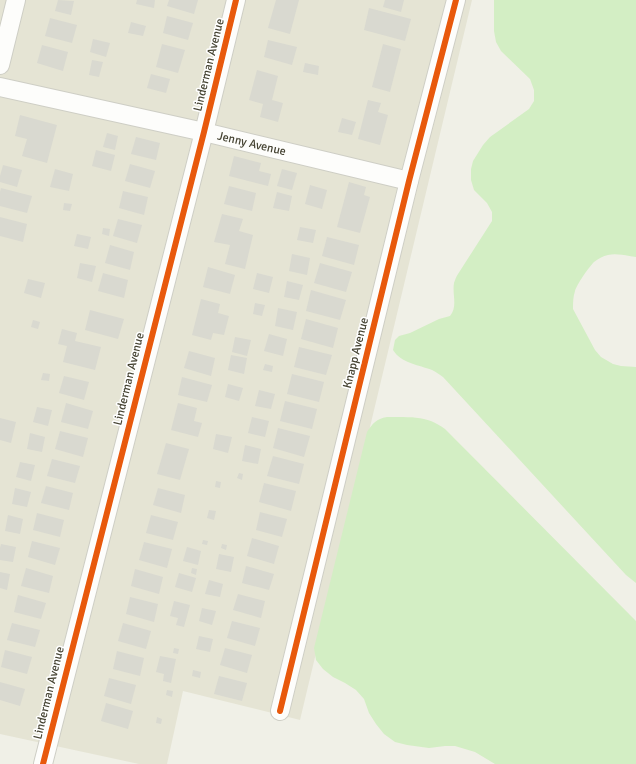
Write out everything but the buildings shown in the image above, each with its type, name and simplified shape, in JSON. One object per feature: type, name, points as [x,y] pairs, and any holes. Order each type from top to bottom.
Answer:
[{"type":"street","points":[[0,65],[16,0]]},
{"type":"street","name":"Linderman Avenue","points":[[43,764],[204,132],[236,0]]},
{"type":"street","name":"Knapp Avenue","points":[[280,711],[409,181],[456,0]]},
{"type":"street","name":"Jenny Avenue","points":[[0,87],[204,132],[409,181]]},
{"type":"shaded area","points":[[0,0],[472,0],[300,720],[183,691],[167,764],[139,764],[0,734]]},
{"type":"green space","points":[[494,0],[636,0],[636,257],[611,254],[606,255],[594,262],[576,288],[573,298],[573,309],[595,350],[601,357],[613,364],[636,367],[636,583],[626,575],[443,377],[432,370],[405,361],[393,350],[395,340],[399,336],[410,333],[439,319],[450,316],[454,308],[454,283],[456,278],[492,221],[492,212],[487,203],[474,190],[471,180],[473,161],[490,137],[529,109],[534,101],[534,90],[530,79],[501,51],[496,42],[494,31]]},
{"type":"green space","points":[[387,417],[426,419],[445,429],[636,621],[636,764],[495,764],[475,752],[455,746],[429,748],[395,742],[384,734],[376,724],[369,713],[364,699],[356,690],[333,677],[323,669],[316,660],[314,648],[367,432],[375,422]]},
{"type":"cycle path","points":[[43,764],[204,132],[236,0]]},
{"type":"cycle path","points":[[280,711],[409,181],[456,0]]}]
